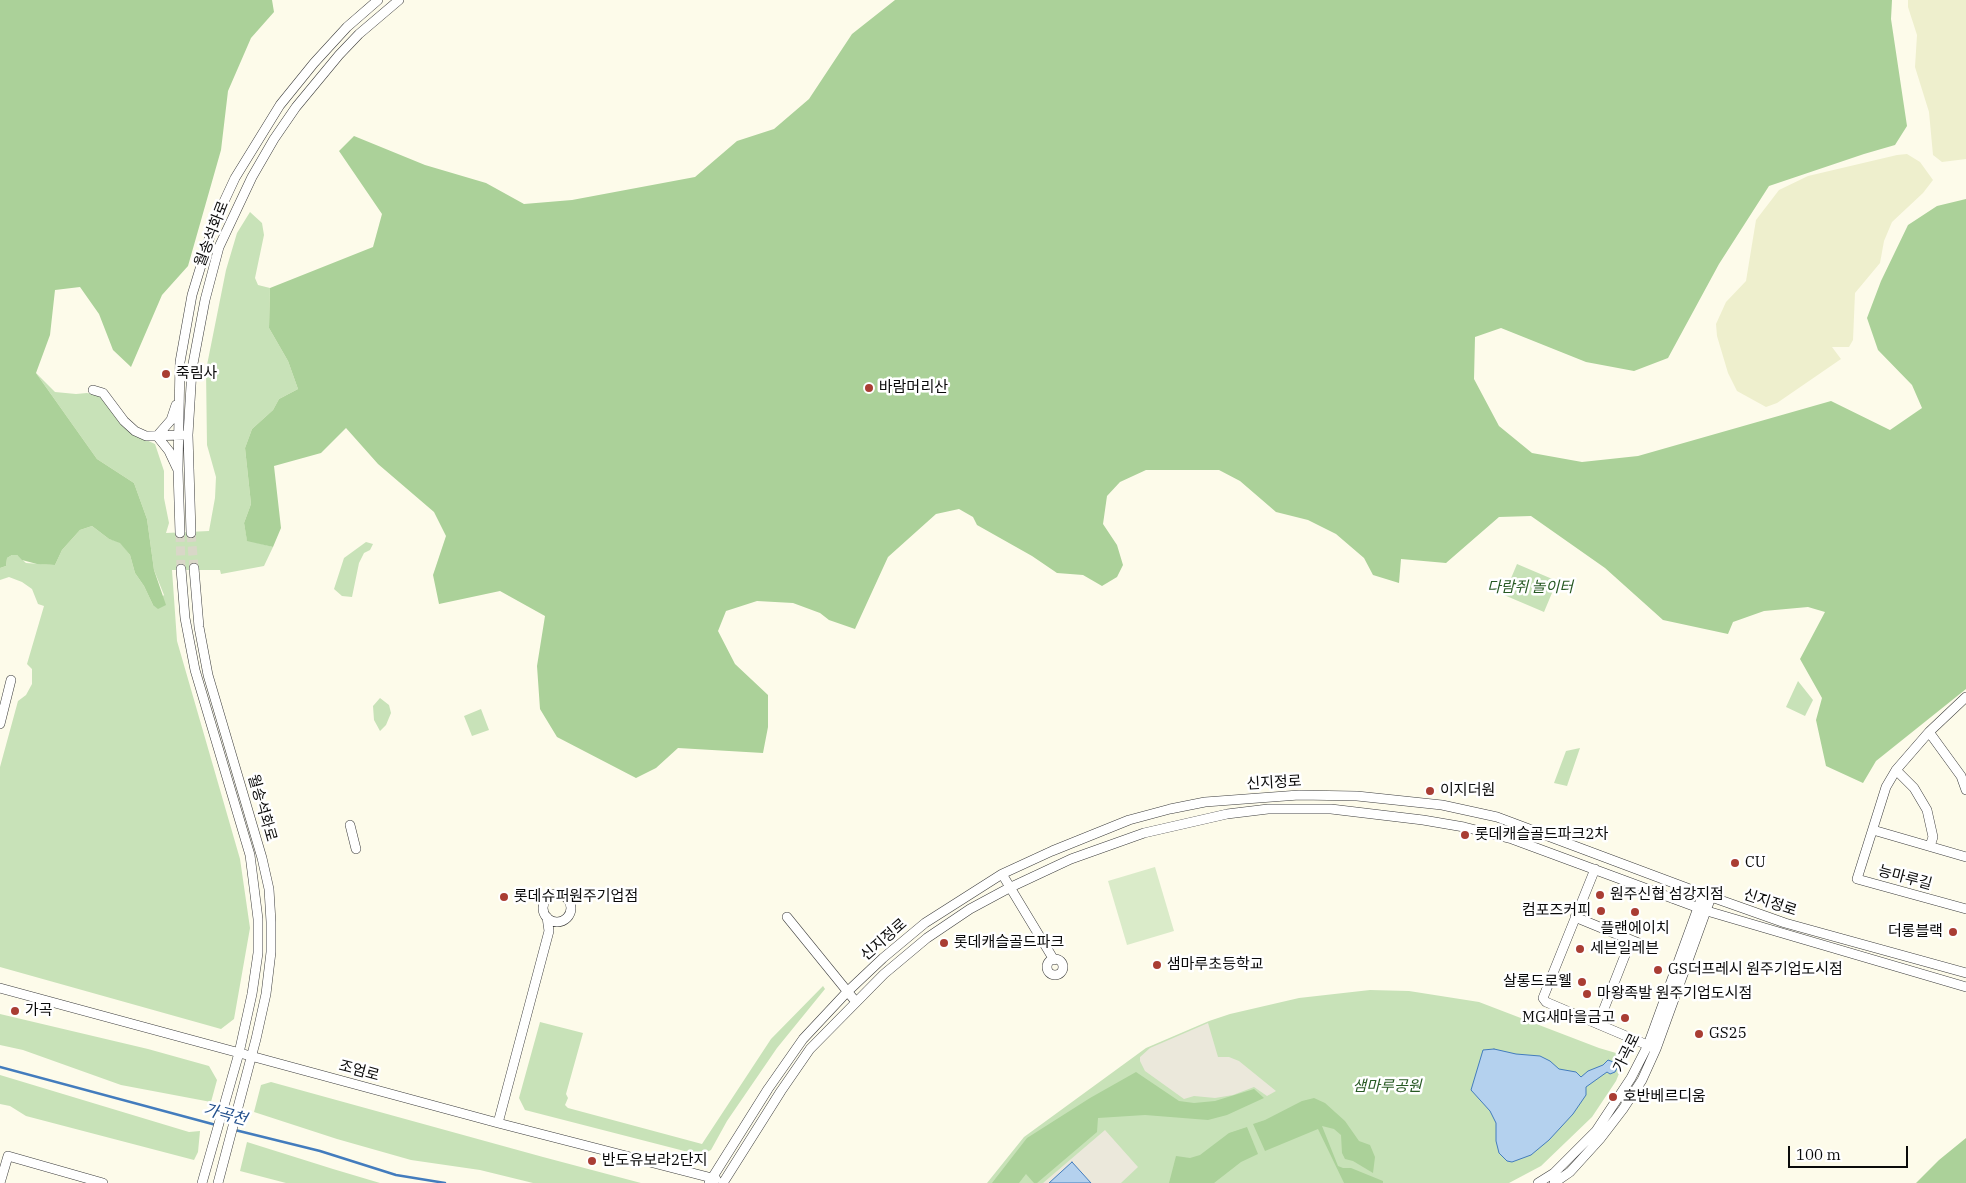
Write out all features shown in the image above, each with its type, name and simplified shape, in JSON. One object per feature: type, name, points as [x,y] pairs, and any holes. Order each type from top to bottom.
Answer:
[{"type":"street","name":"월송석화로","points":[[180,533],[178,436],[180,362],[192,295],[214,223],[227,193],[280,105],[334,42],[378,0]]},
{"type":"street","name":"월송석화로","points":[[191,533],[188,435],[192,369],[212,268],[230,221],[252,176],[296,107],[339,55],[399,0]]},
{"type":"street","points":[[93,390],[103,393],[124,421],[136,431],[146,436],[188,435]]},
{"type":"street","points":[[157,436],[171,420],[179,390]]},
{"type":"street","points":[[157,436],[169,451],[178,470]]},
{"type":"street","name":"월송석화로","points":[[194,568],[199,627],[208,675],[261,851],[269,889],[271,952],[266,994],[252,1057],[218,1183]]},
{"type":"street","name":"월송석화로","points":[[181,569],[185,618],[195,670],[250,855],[258,919],[258,953],[252,994],[239,1053],[202,1183]]},
{"type":"street","points":[[0,724],[11,680]]},
{"type":"street","name":"능마루길","points":[[1966,697],[1929,732],[1896,770],[1886,788],[1857,879],[1966,908]]},
{"type":"street","points":[[1929,732],[1963,774],[1966,790]]},
{"type":"street","points":[[1896,770],[1914,788],[1927,810],[1933,837],[1930,846]]},
{"type":"street","name":"신지정로","points":[[710,1180],[784,1064],[803,1039],[882,958],[925,923],[1002,874],[1107,828],[1170,809],[1205,802],[1248,798],[1330,795],[1442,805],[1497,817],[1707,896],[1785,923],[1966,973]]},
{"type":"street","name":"신지정로","points":[[724,1182],[780,1091],[810,1049],[884,974],[927,938],[970,909],[1071,858],[1139,834],[1219,816],[1268,809],[1331,809],[1423,820],[1512,839],[1702,910],[1966,987]]},
{"type":"street","points":[[350,825],[356,849]]},
{"type":"street","points":[[1874,830],[1966,857]]},
{"type":"street","points":[[250,855],[261,851]]},
{"type":"street","points":[[1595,869],[1543,998],[1546,1002],[1652,1047]]},
{"type":"street","points":[[1002,874],[1054,960]]},
{"type":"street","points":[[498,1123],[549,931],[547,917],[543,909],[545,901],[551,895],[560,894],[567,898],[570,907],[568,916],[549,931]]},
{"type":"street","name":"가곡로","points":[[1554,1183],[1570,1172],[1623,1109],[1642,1080],[1652,1047],[1707,896]]},
{"type":"street","points":[[547,917],[560,921]]},
{"type":"street","points":[[787,917],[856,1002]]},
{"type":"street","points":[[1576,917],[1651,948]]},
{"type":"street","points":[[1598,1024],[1631,940]]},
{"type":"street","name":"조엄로","points":[[0,988],[710,1180],[724,1182]]},
{"type":"street","name":"가곡로","points":[[1538,1183],[1554,1172],[1596,1131],[1652,1047]]},
{"type":"street","points":[[0,1183],[8,1156],[103,1183]]},
{"type":"green space","points":[[0,0],[272,0],[274,12],[251,38],[228,91],[221,150],[188,266],[162,295],[131,367],[113,350],[99,314],[80,287],[55,290],[50,335],[36,373],[97,459],[134,483],[147,519],[154,570],[166,605],[158,609],[153,605],[135,573],[130,555],[120,543],[109,539],[92,526],[80,530],[62,550],[55,565],[37,564],[22,560],[17,555],[12,555],[7,558],[6,566],[0,568]]},
{"type":"green space","points":[[895,0],[1892,0],[1891,19],[1907,126],[1895,145],[1769,186],[1719,264],[1668,358],[1634,371],[1586,362],[1501,328],[1475,337],[1474,379],[1499,426],[1532,453],[1582,462],[1638,456],[1831,401],[1890,430],[1922,408],[1912,385],[1878,350],[1867,318],[1881,281],[1908,225],[1937,206],[1966,199],[1966,689],[1876,761],[1863,783],[1826,766],[1816,720],[1822,698],[1800,659],[1825,612],[1808,607],[1764,611],[1733,622],[1728,634],[1663,620],[1605,568],[1531,516],[1499,517],[1446,563],[1401,559],[1399,583],[1373,575],[1364,558],[1336,534],[1308,520],[1276,512],[1240,481],[1219,470],[1146,470],[1120,482],[1107,496],[1103,524],[1117,545],[1123,565],[1117,577],[1102,586],[1083,575],[1057,573],[1032,556],[977,525],[973,517],[959,509],[936,514],[888,557],[855,629],[829,620],[820,613],[793,603],[757,601],[726,611],[718,631],[735,664],[768,695],[768,727],[763,753],[678,748],[656,768],[636,778],[557,737],[540,709],[537,666],[545,616],[500,591],[439,604],[433,575],[446,536],[434,512],[378,464],[346,428],[321,453],[274,466],[281,528],[273,547],[247,541],[244,523],[251,504],[245,448],[252,429],[273,410],[279,399],[298,389],[288,361],[269,328],[270,288],[373,247],[382,214],[339,151],[354,136],[425,165],[486,183],[524,204],[572,200],[695,177],[737,141],[774,129],[809,99],[852,34]]},
{"type":"green space","points":[[1908,0],[1966,0],[1966,159],[1942,162],[1933,155],[1929,112],[1915,67],[1917,35],[1908,7]]},
{"type":"green space","points":[[1907,154],[1920,162],[1933,180],[1923,193],[1892,222],[1884,241],[1880,263],[1855,293],[1853,340],[1849,347],[1832,347],[1841,359],[1777,403],[1766,407],[1737,391],[1728,373],[1717,336],[1716,324],[1726,302],[1746,281],[1756,220],[1779,190],[1808,176]]},
{"type":"green space","points":[[250,212],[262,223],[264,235],[255,278],[258,285],[270,288],[269,328],[288,361],[298,389],[279,399],[273,410],[252,429],[245,448],[251,504],[244,523],[247,540],[273,547],[264,566],[221,574],[220,570],[172,570],[177,641],[240,859],[250,928],[234,1019],[221,1029],[0,967],[0,767],[18,701],[26,695],[32,684],[32,669],[27,664],[44,606],[38,604],[32,589],[22,582],[9,577],[0,580],[0,568],[6,566],[7,558],[12,555],[17,555],[26,563],[55,565],[62,550],[80,530],[92,526],[109,539],[120,542],[130,555],[135,573],[153,605],[164,595],[154,570],[147,519],[134,483],[97,459],[36,373],[55,392],[87,393],[101,396],[131,433],[155,444],[164,471],[164,498],[169,523],[166,533],[209,531],[215,498],[216,477],[207,445],[206,370],[226,270],[237,233]]},
{"type":"green space","points":[[366,542],[373,544],[370,550],[364,553],[359,563],[352,597],[342,596],[334,589],[344,558]]},
{"type":"green space","name":"다람쥐 놀이터","points":[[1517,564],[1557,581],[1544,612],[1504,595]]},
{"type":"green space","points":[[1798,681],[1813,700],[1805,716],[1786,707]]},
{"type":"green space","points":[[380,698],[389,705],[391,713],[386,725],[380,731],[374,720],[373,706]]},
{"type":"green space","points":[[481,709],[489,730],[472,736],[464,716]]},
{"type":"green space","points":[[1580,748],[1567,786],[1554,783],[1566,751]]},
{"type":"green space","points":[[1155,867],[1174,931],[1127,945],[1108,881]]},
{"type":"green space","points":[[823,986],[825,989],[777,1048],[727,1121],[711,1150],[700,1155],[525,1110],[519,1098],[540,1022],[583,1033],[566,1094],[568,1098],[565,1105],[568,1108],[702,1144],[771,1039]]},
{"type":"green space","name":"샘마루공원","points":[[1370,990],[1409,991],[1479,1002],[1616,1053],[1621,1059],[1622,1066],[1616,1081],[1592,1117],[1541,1166],[1509,1183],[987,1183],[1024,1137],[1146,1048],[1230,1014],[1299,998]]},
{"type":"green space","points":[[0,1014],[148,1049],[209,1066],[217,1080],[211,1102],[121,1085],[23,1050],[0,1045]]},
{"type":"green space","points":[[1136,1072],[1179,1101],[1194,1103],[1215,1101],[1254,1089],[1264,1098],[1227,1115],[1208,1120],[1145,1115],[1098,1118],[1097,1132],[1037,1183],[1034,1183],[1026,1174],[1019,1183],[992,1183],[1027,1138],[1090,1098]]},
{"type":"green space","points":[[0,1075],[189,1132],[200,1131],[198,1152],[194,1160],[26,1116],[10,1106],[0,1104]]},
{"type":"green space","points":[[271,1082],[641,1183],[533,1183],[480,1170],[411,1160],[337,1139],[254,1112],[261,1085]]},
{"type":"green space","points":[[1314,1098],[1325,1103],[1345,1121],[1359,1141],[1370,1145],[1375,1157],[1373,1173],[1353,1161],[1345,1159],[1342,1153],[1341,1135],[1334,1129],[1322,1126],[1338,1166],[1351,1168],[1383,1181],[1383,1183],[1344,1183],[1318,1129],[1265,1151],[1253,1124],[1302,1101]]},
{"type":"green space","points":[[1247,1127],[1258,1154],[1241,1162],[1214,1183],[1169,1183],[1176,1156],[1190,1158],[1200,1155],[1229,1133]]},
{"type":"green space","points":[[1966,1138],[1966,1183],[1916,1183],[1939,1160]]},
{"type":"green space","points":[[247,1142],[380,1183],[286,1183],[240,1171]]},
{"type":"shaded area","points":[[1208,1023],[1218,1057],[1229,1057],[1239,1061],[1276,1091],[1267,1096],[1254,1087],[1233,1095],[1215,1098],[1194,1096],[1184,1099],[1145,1071],[1140,1057],[1150,1048]]},
{"type":"shaded area","points":[[1105,1130],[1138,1167],[1121,1183],[1043,1183]]},
{"type":"water","points":[[1494,1049],[1516,1054],[1540,1056],[1550,1061],[1559,1069],[1576,1072],[1581,1077],[1588,1071],[1603,1065],[1608,1060],[1616,1063],[1617,1068],[1615,1072],[1610,1074],[1607,1072],[1586,1087],[1586,1095],[1573,1114],[1549,1140],[1531,1155],[1512,1162],[1507,1161],[1499,1153],[1496,1141],[1496,1123],[1490,1111],[1471,1090],[1483,1050]]},
{"type":"water","points":[[1072,1162],[1091,1183],[1049,1183]]},
{"type":"waterway","name":"가곡천","points":[[0,1067],[216,1125]]},
{"type":"waterway","name":"가곡천","points":[[235,1130],[320,1151],[396,1175],[445,1183]]},
{"type":"tunnel","points":[[180,533],[181,569]]},
{"type":"tunnel","points":[[191,533],[194,568]]},
{"type":"place","name":"죽림사","points":[[166,374]]},
{"type":"place","name":"바람머리산","points":[[869,388]]},
{"type":"place","name":"이지더원","points":[[1430,791]]},
{"type":"place","name":"롯데캐슬골드파크2차","points":[[1465,835]]},
{"type":"place","name":"CU","points":[[1735,863]]},
{"type":"place","name":"원주신협 섬강지점","points":[[1600,895]]},
{"type":"place","name":"롯데슈퍼원주기업점","points":[[504,897]]},
{"type":"place","name":"컴포즈커피","points":[[1601,911]]},
{"type":"place","name":"플랜에이치","points":[[1635,912]]},
{"type":"place","name":"더롱블랙","points":[[1953,932]]},
{"type":"place","name":"롯데캐슬골드파크","points":[[944,943]]},
{"type":"place","name":"세븐일레븐","points":[[1580,949]]},
{"type":"place","name":"샘마루초등학교","points":[[1157,965]]},
{"type":"place","name":"GS더프레시 원주기업도시점","points":[[1658,970]]},
{"type":"place","name":"살롱드로웰","points":[[1582,982]]},
{"type":"place","name":"마왕족발 원주기업도시점","points":[[1587,994]]},
{"type":"place","name":"가곡","points":[[15,1011]]},
{"type":"place","name":"MG새마을금고","points":[[1625,1018]]},
{"type":"place","name":"GS25","points":[[1699,1034]]},
{"type":"place","name":"호반베르디움","points":[[1613,1097]]},
{"type":"place","name":"반도유보라2단지","points":[[592,1161]]}]
